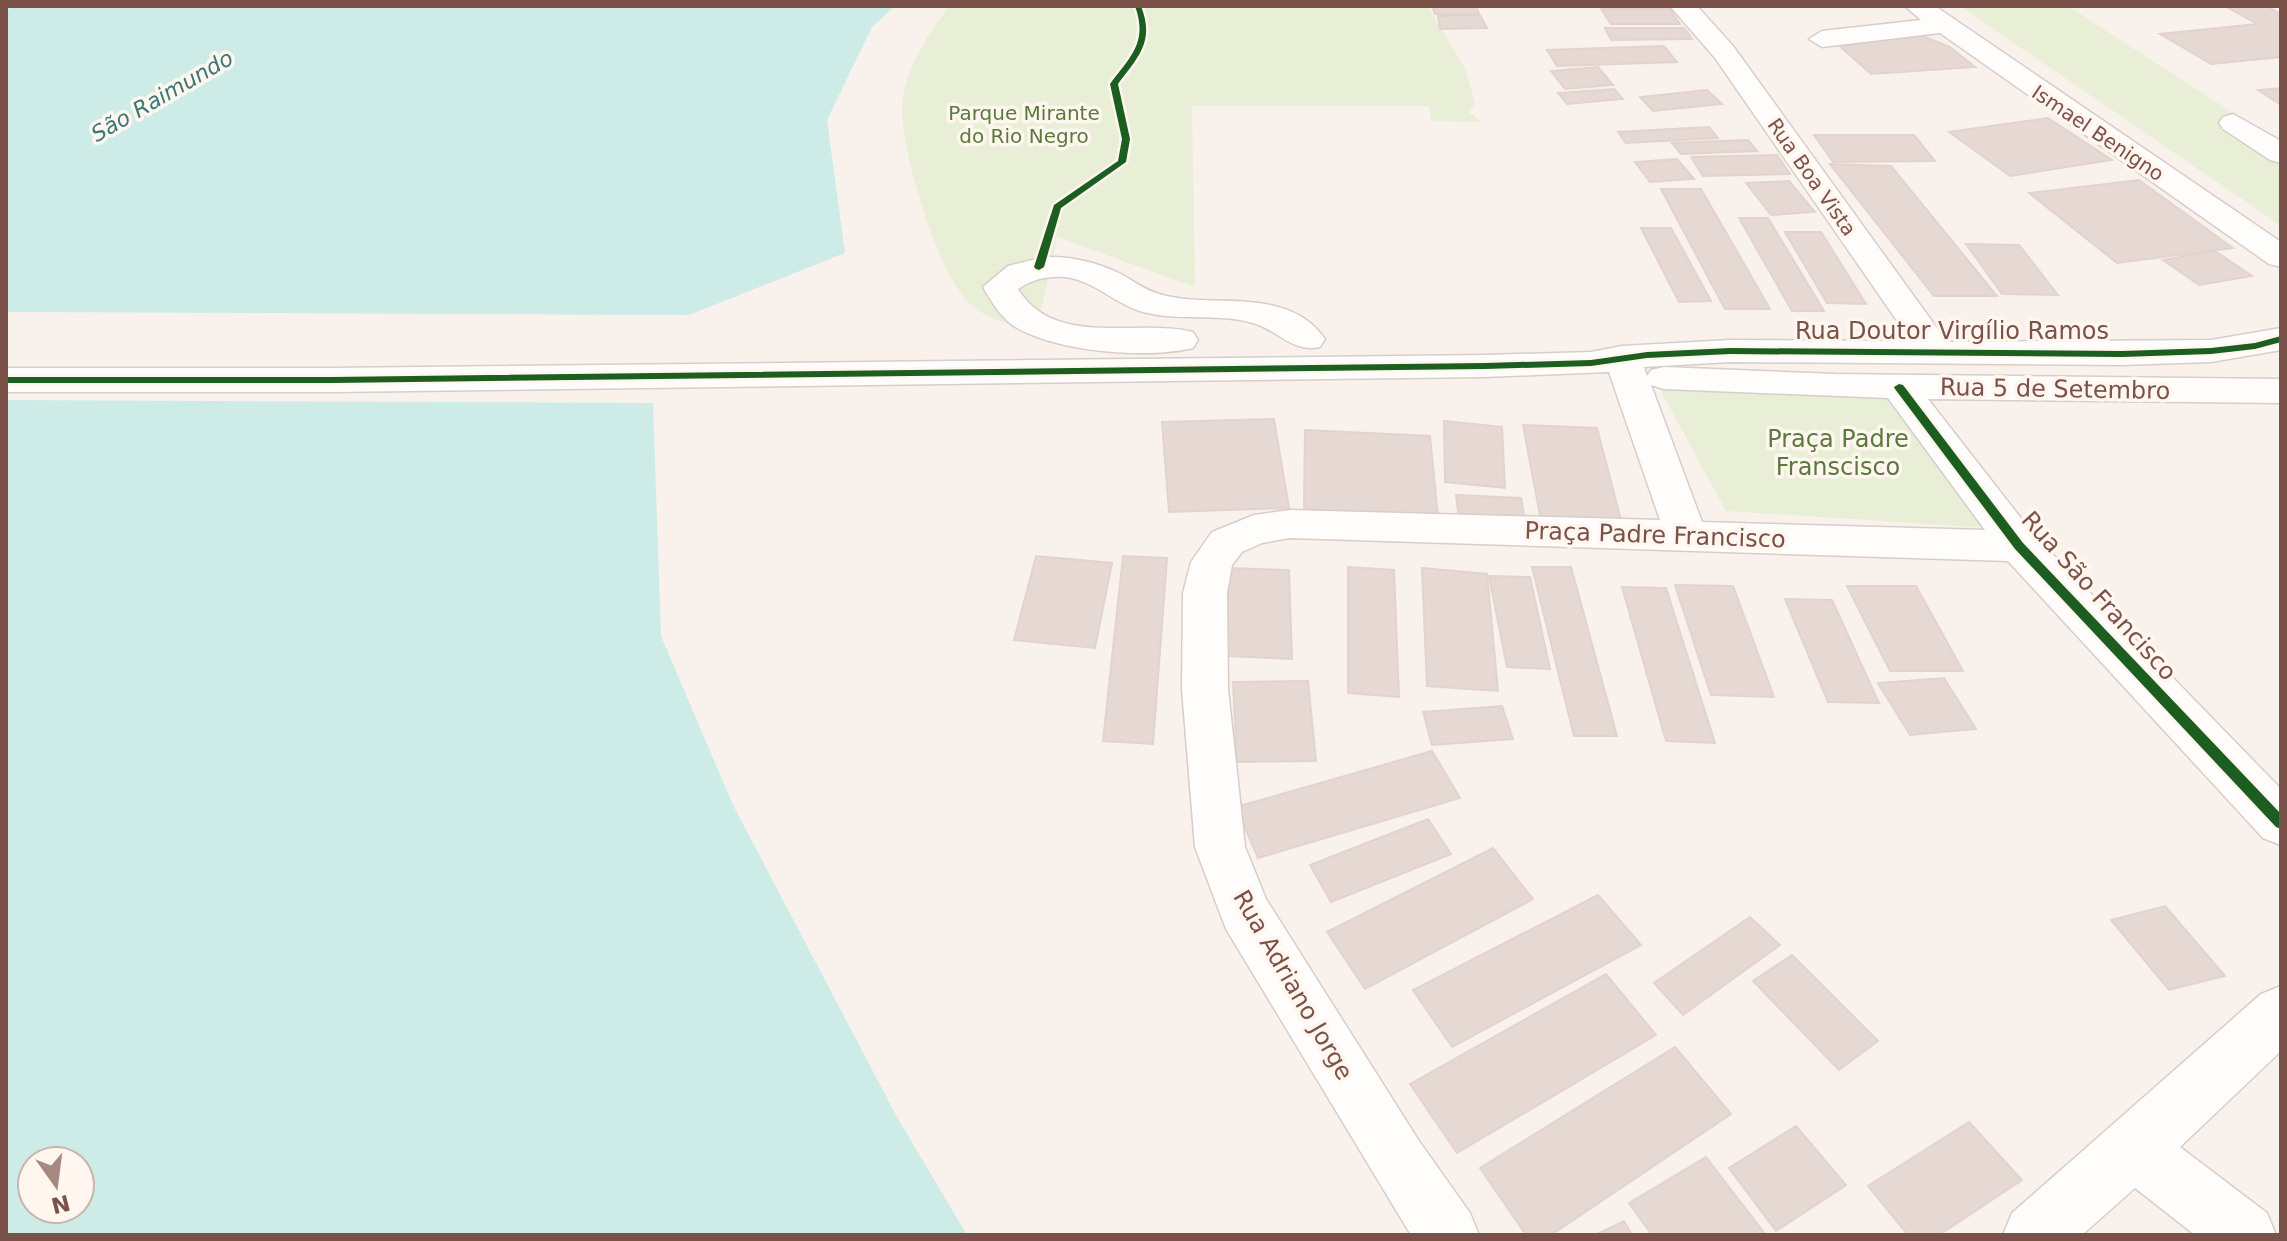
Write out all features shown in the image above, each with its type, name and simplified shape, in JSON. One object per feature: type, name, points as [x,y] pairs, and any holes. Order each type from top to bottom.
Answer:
[{"type":"street","name":"Rua Boa Vista","points":[[1683,6],[1724,52],[1937,353]]},
{"type":"street","points":[[1822,39],[1929,15]]},
{"type":"street","name":"Ismael Benigno","points":[[1929,15],[2281,257]]},
{"type":"street","points":[[2233,123],[2281,154]]},
{"type":"street","points":[[1307,339],[1291,326],[1256,311],[1154,304],[1093,274],[1068,267],[1039,267],[1013,275],[1000,287],[1006,303],[1023,318],[1086,337],[1307,339],[1596,337],[1626,339],[1676,354]]},
{"type":"street","name":"Rua Doutor Virgílio Ramos","points":[[1614,364],[1676,354],[2211,351],[2255,346],[2281,339]]},
{"type":"street","points":[[1614,364],[1686,535]]},
{"type":"street","name":"Rua 5 de Setembro","points":[[6,380],[379,379],[1614,364],[1710,382],[2281,391]]},
{"type":"street","name":"Rua São Francisco","points":[[1899,387],[2019,546],[2281,823]]},
{"type":"street","name":"Praça Padre Francisco","points":[[1290,524],[2019,546]]},
{"type":"street","name":"Rua Adriano Jorge","points":[[1290,524],[1254,530],[1227,542],[1212,562],[1205,593],[1205,689],[1220,847],[1245,912],[1398,1162],[1448,1235]]},
{"type":"street","points":[[2034,1235],[2134,1149],[2281,1013]]},
{"type":"street","points":[[2134,1149],[2245,1235]]},
{"type":"green space","name":"Parque Mirante do Rio Negro","points":[[950,6],[1427,6],[1465,68],[1475,103],[1469,112],[1482,122],[1431,121],[1430,106],[1192,106],[1195,287],[1057,237],[1037,331],[993,318],[970,304],[958,289],[934,241],[915,183],[904,130],[903,96],[918,54]]},
{"type":"green space","points":[[1960,6],[2068,6],[2281,144],[2281,226]]},
{"type":"green space","name":"Praça Padre Franscisco","points":[[1658,386],[1884,388],[1989,528],[1726,511]]},
{"type":"water","name":"São Raimundo","points":[[15,6],[895,6],[872,27],[827,120],[845,253],[689,315],[653,403],[661,636],[733,805],[897,1117],[967,1235],[6,1235],[6,10]]},
{"type":"pier","points":[[6,312],[689,315],[653,403],[6,400]]},
{"type":"building","points":[[1432,6],[1476,6],[1479,14],[1435,14]]},
{"type":"building","points":[[2225,6],[2266,6],[2281,14],[2281,57],[2211,64],[2160,34],[2257,24]]},
{"type":"building","points":[[1601,9],[1670,9],[1680,24],[1611,24]]},
{"type":"building","points":[[1480,15],[1487,28],[1440,29],[1438,16]]},
{"type":"building","points":[[1605,28],[1684,28],[1692,39],[1611,40]]},
{"type":"building","points":[[1923,36],[1950,47],[1975,67],[1871,74],[1835,42]]},
{"type":"building","points":[[1664,46],[1677,62],[1557,66],[1547,50]]},
{"type":"building","points":[[1598,67],[1613,85],[1565,89],[1551,71]]},
{"type":"building","points":[[2281,88],[2281,105],[2258,90]]},
{"type":"building","points":[[1614,89],[1623,99],[1567,104],[1558,93]]},
{"type":"building","points":[[1707,90],[1722,104],[1653,111],[1640,97]]},
{"type":"building","points":[[2048,118],[2112,160],[2010,176],[1949,132]]},
{"type":"building","points":[[1709,127],[1718,138],[1626,143],[1618,132]]},
{"type":"building","points":[[1814,135],[1914,135],[1935,161],[1833,162]]},
{"type":"building","points":[[1748,140],[1757,151],[1681,154],[1672,143]]},
{"type":"building","points":[[1777,155],[1790,174],[1703,176],[1691,157]]},
{"type":"building","points":[[1677,159],[1694,179],[1650,182],[1635,162]]},
{"type":"building","points":[[1830,164],[1891,166],[1997,296],[1934,296]]},
{"type":"building","points":[[2139,180],[2233,248],[2117,263],[2029,193]]},
{"type":"building","points":[[1789,181],[1815,212],[1771,215],[1746,183]]},
{"type":"building","points":[[1661,189],[1701,189],[1770,309],[1725,309]]},
{"type":"building","points":[[1739,218],[1768,218],[1824,311],[1792,311]]},
{"type":"building","points":[[1641,228],[1671,228],[1711,301],[1679,302]]},
{"type":"building","points":[[1785,232],[1821,232],[1866,304],[1827,303]]},
{"type":"building","points":[[1966,244],[2019,245],[2058,295],[2002,294]]},
{"type":"building","points":[[2215,251],[2252,276],[2199,285],[2163,260]]},
{"type":"building","points":[[1274,419],[1289,508],[1169,512],[1162,422]]},
{"type":"building","points":[[1444,421],[1502,427],[1505,488],[1445,482]]},
{"type":"building","points":[[1523,425],[1597,428],[1622,524],[1541,521]]},
{"type":"building","points":[[1305,430],[1430,436],[1438,517],[1304,509]]},
{"type":"building","points":[[1456,495],[1521,498],[1525,521],[1459,518]]},
{"type":"building","points":[[1036,556],[1112,563],[1095,648],[1014,640]]},
{"type":"building","points":[[1123,556],[1167,558],[1153,744],[1103,741]]},
{"type":"building","points":[[1348,567],[1394,570],[1399,697],[1348,693]]},
{"type":"building","points":[[1532,567],[1571,567],[1617,736],[1574,736]]},
{"type":"building","points":[[1228,568],[1289,570],[1292,659],[1228,656]]},
{"type":"building","points":[[1422,568],[1487,574],[1498,691],[1427,686]]},
{"type":"building","points":[[1489,576],[1530,577],[1550,669],[1507,667]]},
{"type":"building","points":[[1675,585],[1733,586],[1774,697],[1711,695]]},
{"type":"building","points":[[1847,586],[1916,586],[1963,671],[1890,671]]},
{"type":"building","points":[[1622,587],[1666,588],[1715,743],[1666,741]]},
{"type":"building","points":[[1785,599],[1832,600],[1879,703],[1828,702]]},
{"type":"building","points":[[1944,678],[1976,729],[1910,735],[1878,683]]},
{"type":"building","points":[[1308,681],[1316,761],[1237,762],[1233,682]]},
{"type":"building","points":[[1502,706],[1513,739],[1432,745],[1423,712]]},
{"type":"building","points":[[1432,751],[1460,798],[1258,858],[1236,807]]},
{"type":"building","points":[[1428,819],[1451,854],[1331,902],[1310,865]]},
{"type":"building","points":[[1493,848],[1533,899],[1365,989],[1327,932]]},
{"type":"building","points":[[1598,895],[1641,945],[1452,1047],[1413,990]]},
{"type":"building","points":[[2165,906],[2225,976],[2169,990],[2111,920]]},
{"type":"building","points":[[1750,917],[1780,945],[1683,1015],[1654,983]]},
{"type":"building","points":[[1792,955],[1878,1041],[1839,1070],[1753,981]]},
{"type":"building","points":[[1606,974],[1656,1035],[1457,1153],[1410,1084]]},
{"type":"building","points":[[1675,1047],[1731,1114],[1551,1235],[1526,1235],[1480,1168]]},
{"type":"building","points":[[1969,1122],[2022,1180],[1939,1235],[1908,1235],[1868,1186]]},
{"type":"building","points":[[1796,1126],[1846,1185],[1776,1231],[1729,1168]]},
{"type":"building","points":[[1706,1157],[1765,1234],[1652,1235],[1629,1203]]},
{"type":"building","points":[[1624,1221],[1632,1235],[1595,1235]]},
{"type":"cycle path","points":[[1039,267],[1057,207],[1122,162],[1126,139],[1114,84],[1135,56],[1143,39],[1143,18],[1138,6]]},
{"type":"cycle path","points":[[6,380],[332,380],[1485,366],[1591,363],[1647,355],[1730,351],[2122,354],[2211,351],[2255,346],[2281,339]]},
{"type":"cycle path","points":[[1899,387],[2019,546],[2281,823]]}]
